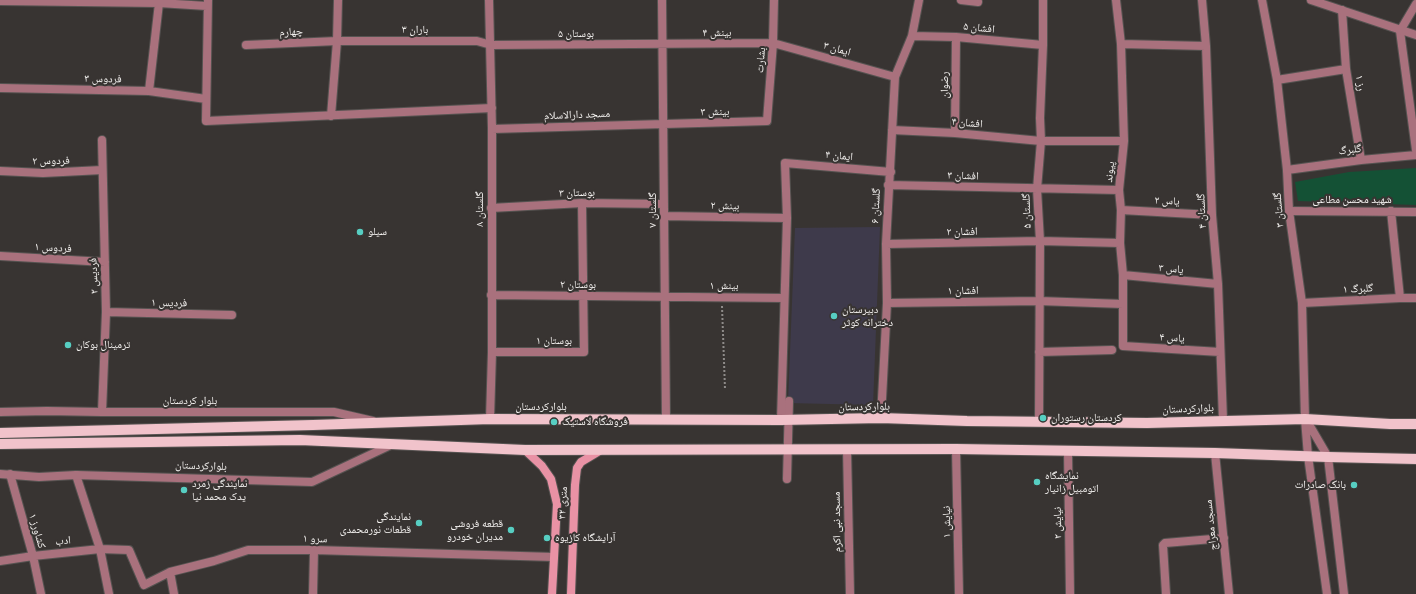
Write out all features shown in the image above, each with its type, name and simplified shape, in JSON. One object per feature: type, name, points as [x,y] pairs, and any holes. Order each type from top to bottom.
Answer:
[{"type":"main road","name":"بلوارکردستان","points":[[0,433],[313,426],[380,422],[490,419],[831,420],[881,418],[967,422],[1147,423],[1306,419],[1416,424]]},
{"type":"main road","name":"بلوارکردستان","points":[[0,444],[300,440],[526,450],[788,448],[956,449],[1215,453],[1328,458],[1416,459]]},
{"type":"main road","name":"۳۲ متری","points":[[526,450],[542,466],[551,478],[557,504],[552,594]]},
{"type":"main road","name":"۳۲ متری","points":[[571,594],[577,468],[581,462],[602,450]]},
{"type":"street","points":[[331,116],[338,41],[338,0]]},
{"type":"street","name":"گلستان ۸","points":[[489,0],[492,108],[492,352],[490,419]]},
{"type":"street","name":"گلستان ۷","points":[[662,0],[666,420]]},
{"type":"street","name":"بشارت","points":[[767,121],[773,43],[774,0]]},
{"type":"street","name":"گلستان ۶","points":[[881,418],[887,303],[886,244],[888,185],[895,77],[912,36],[919,0]]},
{"type":"street","points":[[961,0],[978,2]]},
{"type":"street","name":"گلستان ۵","points":[[1039,422],[1040,241],[1037,189],[1041,141],[1040,118],[1043,45],[1042,0]]},
{"type":"street","name":"پیوند","points":[[1116,0],[1121,44],[1124,141],[1119,190],[1121,210],[1120,243],[1123,275],[1124,346]]},
{"type":"street","name":"گلستان ۴","points":[[1202,0],[1206,46],[1212,215],[1218,284],[1223,420]]},
{"type":"street","name":"گلستان ۳","points":[[1262,0],[1277,80],[1287,170],[1289,211],[1302,303],[1308,456],[1327,594]]},
{"type":"street","points":[[1311,0],[1400,31],[1416,35]]},
{"type":"street","points":[[0,1],[208,3],[206,121],[492,108]]},
{"type":"street","points":[[149,91],[159,3]]},
{"type":"street","points":[[1416,4],[1400,31],[1416,150]]},
{"type":"street","name":"رز ۱","points":[[1342,10],[1346,69],[1361,160]]},
{"type":"street","name":"افشان ۵","points":[[912,36],[956,37],[1043,45]]},
{"type":"street","name":"رضوان","points":[[955,133],[956,37]]},
{"type":"street","name":"چهارم","points":[[246,45],[338,41]]},
{"type":"street","name":"باران ۳","points":[[338,41],[477,41],[491,45]]},
{"type":"street","name":"بینش ۴","points":[[662,45],[773,43]]},
{"type":"street","name":"ایمان ۳","points":[[773,43],[895,77]]},
{"type":"street","points":[[1121,44],[1206,46]]},
{"type":"street","name":"بوستان ۵","points":[[491,45],[662,45]]},
{"type":"street","points":[[1277,80],[1346,69]]},
{"type":"street","name":"فردوس ۳","points":[[0,88],[149,91],[206,99]]},
{"type":"street","name":"بینش ۳","points":[[663,124],[767,121]]},
{"type":"street","name":"مسجد دارالاسلام","points":[[492,128],[663,124]]},
{"type":"street","name":"افشان ۴","points":[[892,130],[955,133],[1041,141],[1124,141]]},
{"type":"street","name":"فردیس ۲","points":[[102,140],[106,312],[102,412]]},
{"type":"street","name":"گلبرگ","points":[[1287,170],[1361,160],[1416,155]]},
{"type":"street","name":"ایمان ۴","points":[[787,218],[785,162],[890,172]]},
{"type":"street","name":"فردوس ۲","points":[[0,171],[44,173],[102,170]]},
{"type":"street","name":"افشان ۳","points":[[888,185],[1119,190]]},
{"type":"street","points":[[582,203],[584,296]]},
{"type":"street","name":"بوستان ۳","points":[[491,208],[582,203],[664,204]]},
{"type":"street","name":"یاس ۲","points":[[1121,210],[1212,215]]},
{"type":"street","name":"شهید محسن مطاعی","points":[[1289,211],[1416,212]]},
{"type":"street","points":[[1391,211],[1400,298]]},
{"type":"street","name":"بینش ۲","points":[[664,216],[787,218]]},
{"type":"street","points":[[787,218],[784,298],[785,420],[788,448],[787,479]]},
{"type":"street","name":"افشان ۲","points":[[886,244],[1040,241],[1120,243]]},
{"type":"street","name":"فردوس ۱","points":[[0,256],[105,262]]},
{"type":"street","name":"یاس ۳","points":[[1123,275],[1218,284]]},
{"type":"street","name":"بوستان ۲","points":[[491,295],[664,297]]},
{"type":"street","name":"بوستان ۱","points":[[492,352],[584,352],[584,296]]},
{"type":"street","name":"بینش ۱","points":[[664,297],[784,298]]},
{"type":"street","name":"گلبرگ ۱","points":[[1302,303],[1416,298]]},
{"type":"street","name":"افشان ۱","points":[[887,303],[1039,301],[1123,304]]},
{"type":"street","name":"فردیس ۱","points":[[106,312],[232,315]]},
{"type":"street","name":"یاس ۴","points":[[1124,346],[1220,352]]},
{"type":"street","points":[[1039,352],[1112,350]]},
{"type":"street","points":[[785,420],[789,401]]},
{"type":"street","name":"بلوار کردستان","points":[[0,412],[47,410],[102,412],[334,412],[380,422]]},
{"type":"street","points":[[1306,419],[1328,458],[1344,594]]},
{"type":"street","name":"بلوارکردستان","points":[[0,474],[39,477],[76,475],[312,482],[394,444]]},
{"type":"street","name":"مسجد نبی اکرم","points":[[846,448],[850,594]]},
{"type":"street","name":"نیایش ۱","points":[[956,449],[959,594]]},
{"type":"street","name":"نیایش ۲","points":[[1068,451],[1070,594]]},
{"type":"street","name":"مسجد معراج","points":[[1215,453],[1229,594]]},
{"type":"street","name":"کشاورز ۱","points":[[10,474],[33,556],[41,594]]},
{"type":"street","points":[[76,475],[100,549],[109,594]]},
{"type":"street","points":[[1166,594],[1163,545],[1165,543],[1224,538]]},
{"type":"street","name":"ادب","points":[[0,561],[100,549],[129,550]]},
{"type":"street","name":"سرو ۱","points":[[129,550],[144,585],[170,572],[214,561],[248,550],[314,550],[554,557]]},
{"type":"street","points":[[313,594],[314,550]]},
{"type":"street","points":[[170,572],[174,594]]},
{"type":"path","points":[[722,297],[725,389]]},
{"type":"shaded area","name":"دبیرستان دخترانه کوثر","points":[[880,227],[873,405],[788,403],[795,228]]},
{"type":"green space","points":[[1416,168],[1416,205],[1298,201],[1295,182],[1349,172]]},
{"type":"place","name":"سیلو","points":[[360,232]]},
{"type":"place","name":"دبیرستان دخترانه کوثر","points":[[834,316]]},
{"type":"place","name":"ترمینال بوکان","points":[[68,345]]},
{"type":"place","name":"کردستان رستوران","points":[[1043,418]]},
{"type":"place","name":"فروشگاه لاستیک","points":[[554,422]]},
{"type":"place","name":"نمایشگاه اتومبیل زانیار","points":[[1037,482]]},
{"type":"place","name":"بانک صادرات","points":[[1354,485]]},
{"type":"place","name":"نمایندگی زمرد یدک محمد نیا","points":[[184,490]]},
{"type":"place","name":"نمایندگی قطعات نورمحمدی","points":[[419,523]]},
{"type":"place","name":"قطعه فروشی مدیران خودرو","points":[[511,530]]},
{"type":"place","name":"آرایشگاه کازیوه","points":[[547,538]]}]
